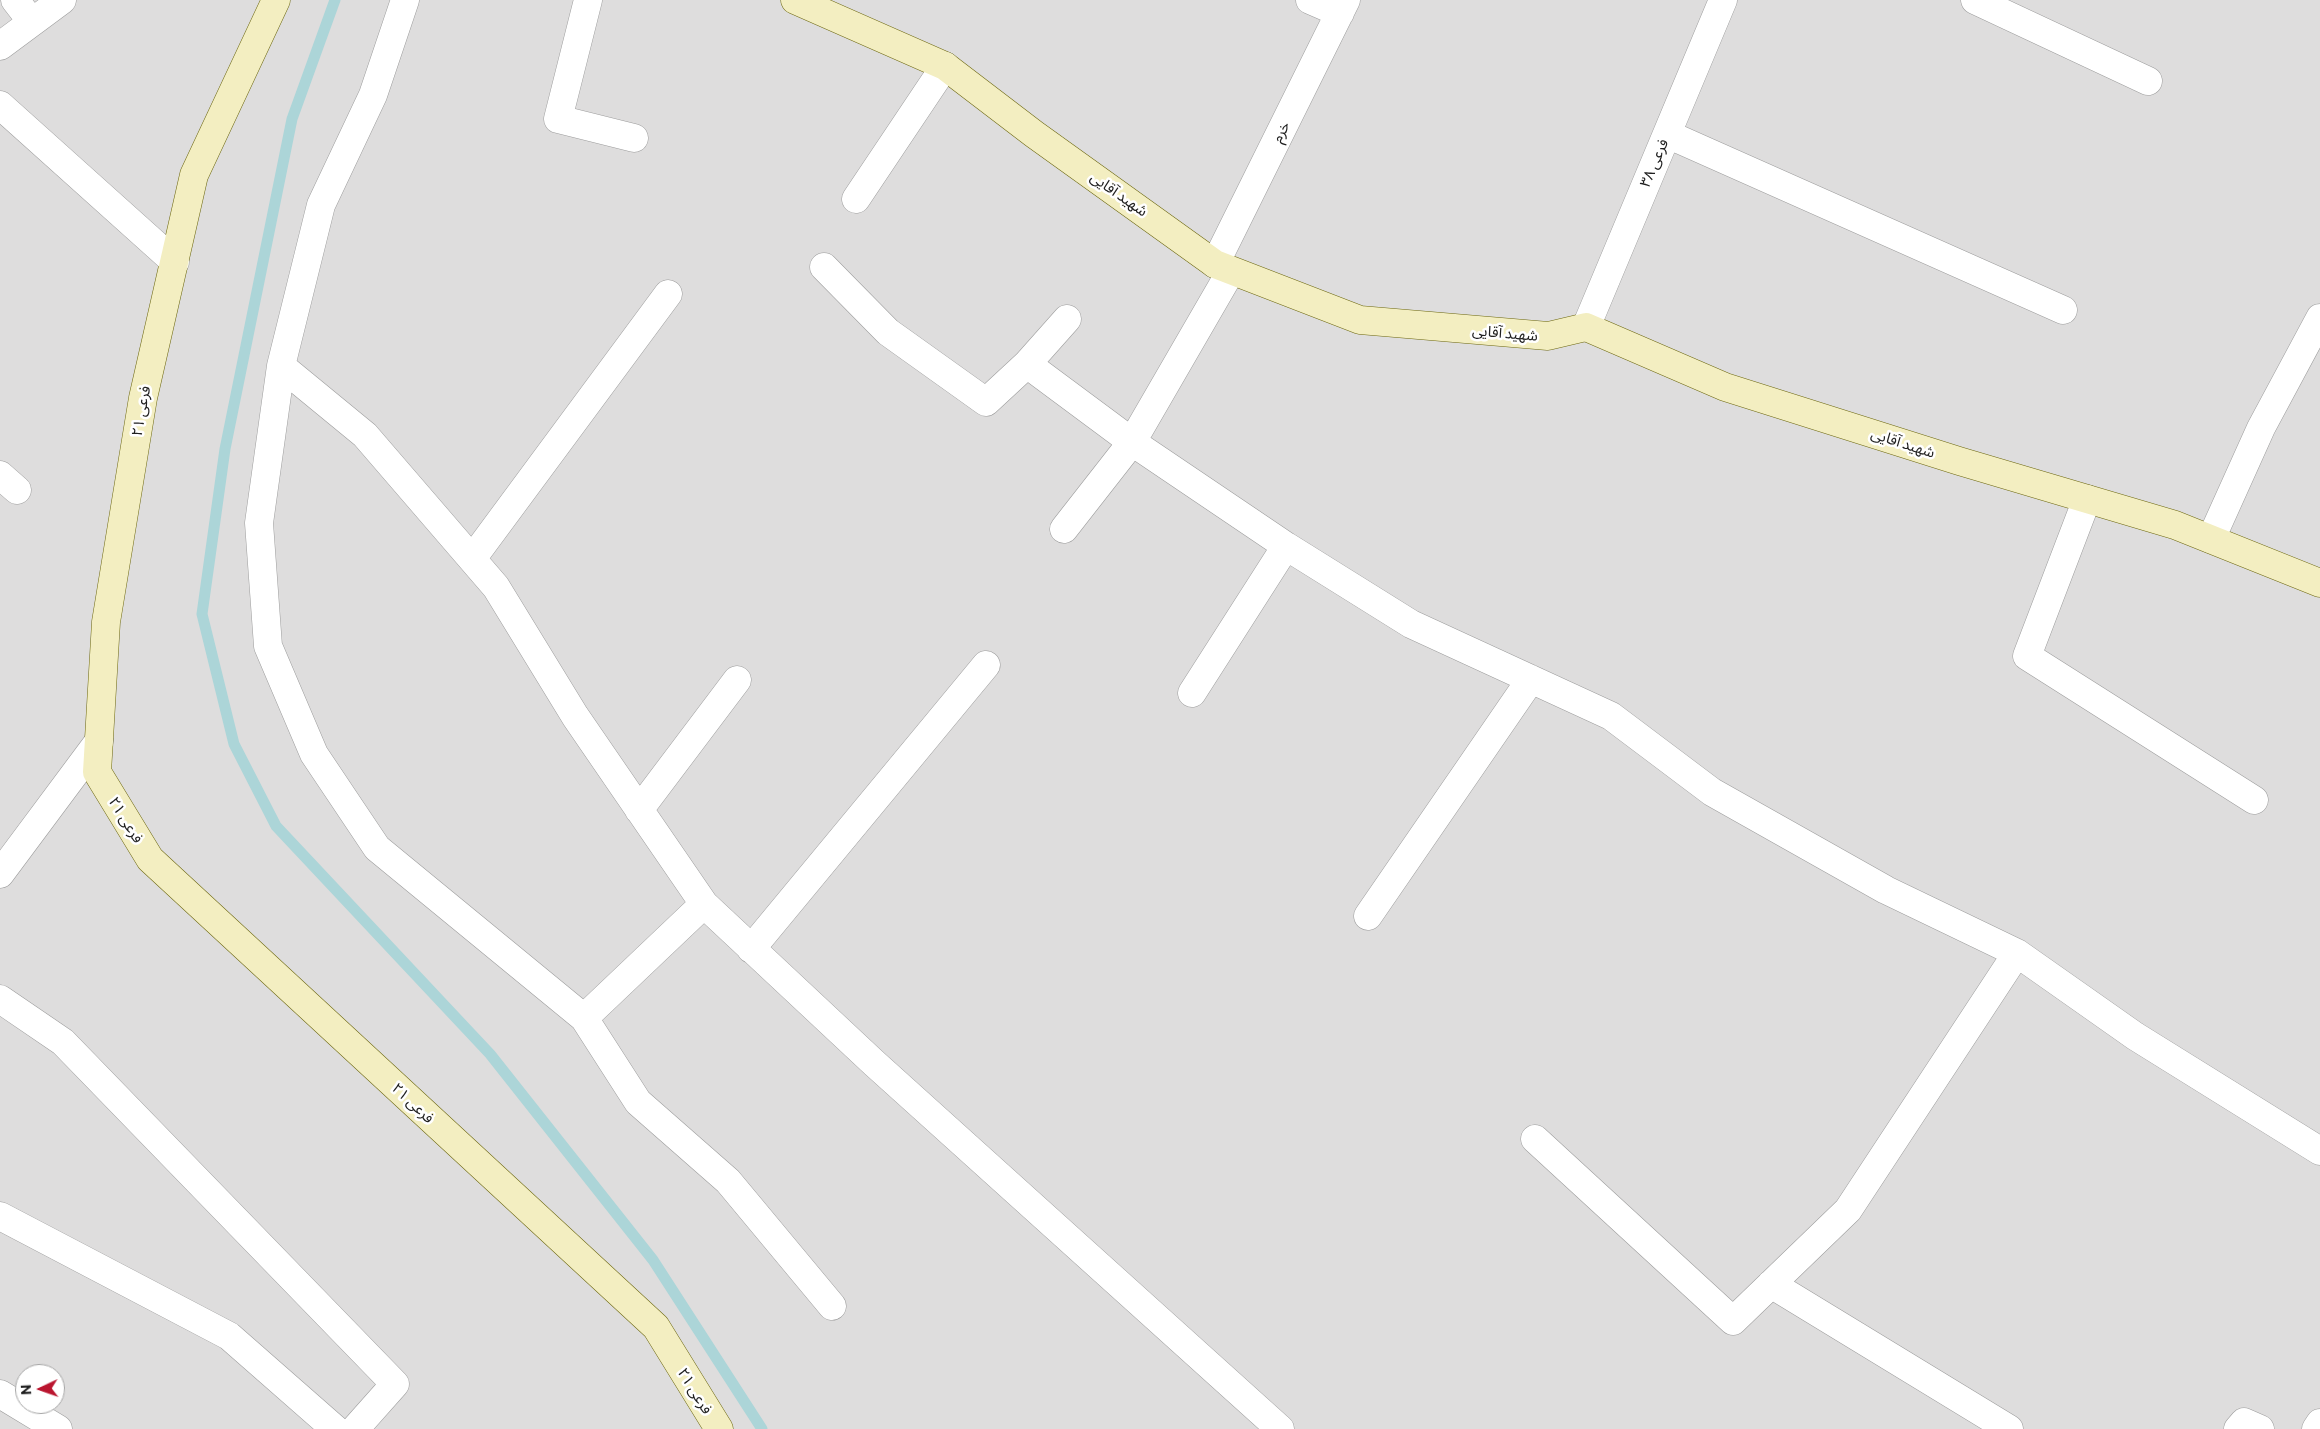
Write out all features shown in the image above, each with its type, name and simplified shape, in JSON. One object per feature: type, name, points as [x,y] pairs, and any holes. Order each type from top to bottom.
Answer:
[{"type":"street","points":[[15,0],[32,22]]},
{"type":"street","points":[[0,46],[62,0]]},
{"type":"street","name":"فرعی ۲۱","points":[[276,0],[194,175],[143,398],[106,622],[97,772],[150,859],[656,1327],[719,1429]]},
{"type":"street","points":[[405,0],[372,95],[321,205],[281,366],[258,523],[268,646],[314,754],[377,848],[584,1018],[638,1102],[728,1181],[832,1306]]},
{"type":"street","points":[[588,0],[558,118],[634,138]]},
{"type":"street","name":"شهید آقایی","points":[[795,0],[945,66],[1034,134],[1223,267],[1360,320],[1548,336],[1586,327],[1725,387],[2175,525],[2320,583]]},
{"type":"street","points":[[1310,0],[1343,6]]},
{"type":"street","name":"فرعی ۳۸","points":[[1586,327],[1723,0]]},
{"type":"street","points":[[1975,0],[2148,81]]},
{"type":"street","name":"خرم","points":[[1064,529],[1132,442],[1223,267],[1343,6]]},
{"type":"street","points":[[856,199],[945,66]]},
{"type":"street","points":[[0,105],[175,262]]},
{"type":"street","points":[[1666,134],[2063,310]]},
{"type":"street","points":[[824,266],[888,332],[986,402],[1027,364],[1067,319]]},
{"type":"street","points":[[472,559],[668,294]]},
{"type":"street","points":[[2211,540],[2261,428],[2320,318]]},
{"type":"street","points":[[1027,364],[1132,442],[1286,546],[1411,624],[1610,716],[1712,792],[1886,890],[2017,953],[2135,1036],[2320,1151]]},
{"type":"street","points":[[281,366],[365,435],[496,587],[575,716],[704,904],[881,1069],[1280,1429]]},
{"type":"street","points":[[2088,499],[2028,656],[2254,800]]},
{"type":"street","points":[[1192,693],[1286,546]]},
{"type":"street","points":[[752,949],[986,664]]},
{"type":"street","points":[[639,810],[737,680]]},
{"type":"street","points":[[1368,916],[1532,680]]},
{"type":"street","points":[[0,874],[99,741]]},
{"type":"street","points":[[584,1018],[704,904]]},
{"type":"street","points":[[1535,1139],[1732,1321],[1848,1210],[2017,953]]},
{"type":"street","points":[[0,999],[63,1042],[395,1384],[356,1429]]},
{"type":"street","points":[[0,1216],[229,1336],[335,1429]]},
{"type":"street","points":[[1771,1284],[2009,1429]]},
{"type":"street","points":[[0,1394],[58,1429]]},
{"type":"street","points":[[2238,1429],[2244,1422],[2260,1429]]},
{"type":"street","points":[[2316,1429],[2320,1423]]},
{"type":"shaded area","points":[[0,0],[2320,0],[2320,1429],[0,1429]]},
{"type":"waterway","points":[[335,0],[292,119],[225,449],[202,614],[234,744],[276,826],[490,1054],[653,1260],[762,1429]]}]
